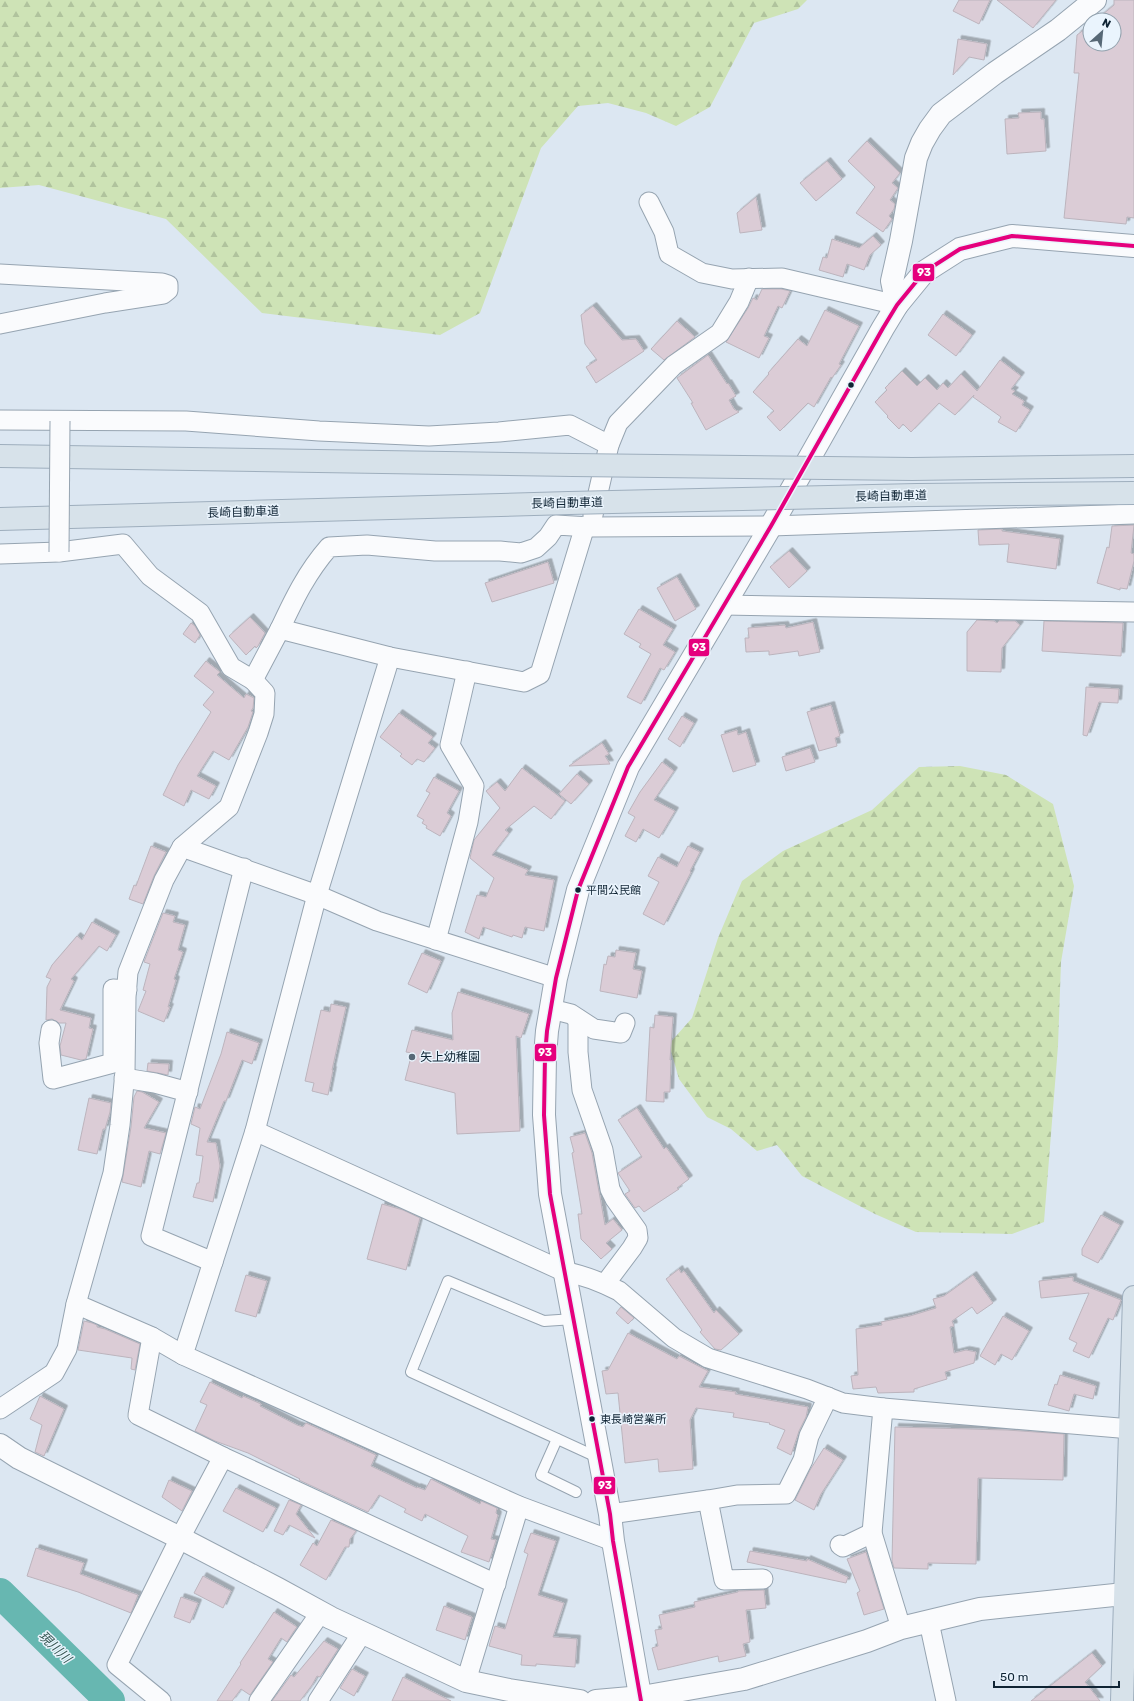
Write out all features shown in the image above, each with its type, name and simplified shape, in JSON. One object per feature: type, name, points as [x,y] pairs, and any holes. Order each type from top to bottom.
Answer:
[{"type":"highway","points":[[0,456],[912,469],[1134,466]]},
{"type":"highway","name":"長崎自動車道","points":[[0,519],[917,495],[1134,493]]},
{"type":"highway","points":[[1122,1701],[1129,1594],[1134,1297]]},
{"type":"street","points":[[898,305],[892,281],[901,242],[916,158],[922,143],[930,130],[941,114],[1058,30],[1095,0]]},
{"type":"street","points":[[649,202],[664,232],[669,254],[702,273],[732,279],[782,278],[898,305]]},
{"type":"street","points":[[642,1699],[613,1541],[610,1514],[580,1363],[574,1319],[563,1271],[550,1194],[544,1115],[545,1056],[556,978],[578,890],[628,767],[772,526],[850,385],[898,305],[924,272],[960,249],[1012,236],[1134,246]]},
{"type":"street","points":[[0,274],[162,283],[168,285],[168,290],[163,294],[0,324]]},
{"type":"street","points":[[280,630],[390,657],[524,682],[540,674],[588,526],[609,445],[618,423],[674,365],[720,334],[739,302],[749,278]]},
{"type":"street","points":[[0,420],[186,421],[318,431],[429,436],[499,432],[570,424],[609,445]]},
{"type":"street","points":[[58,552],[60,421]]},
{"type":"street","points":[[253,680],[280,630],[295,595],[317,561],[330,547],[367,545],[435,551],[521,552],[536,548],[548,537],[556,525],[772,526],[1134,514]]},
{"type":"street","points":[[0,554],[58,552],[123,544],[150,576],[200,613],[231,667],[253,680],[265,693],[264,714],[229,807],[182,847],[164,880],[128,972],[124,1078],[120,1125],[113,1173],[76,1304],[67,1349],[54,1372],[0,1409]]},
{"type":"street","points":[[724,605],[1134,612]]},
{"type":"street","points":[[183,1354],[255,1131],[317,896],[390,657]]},
{"type":"street","points":[[436,940],[468,822],[474,786],[450,745],[467,671]]},
{"type":"street","points":[[182,847],[244,868],[377,921],[556,978]]},
{"type":"street","points":[[212,1262],[151,1236],[244,868]]},
{"type":"street","points":[[51,1030],[49,1043],[53,1079],[113,1063],[113,989],[127,990]]},
{"type":"street","points":[[551,1009],[571,1014],[594,1030],[621,1033],[624,1023]]},
{"type":"street","points":[[578,1019],[578,1052],[582,1090],[603,1150],[610,1189],[615,1199],[638,1230],[638,1238],[632,1248],[605,1284]]},
{"type":"street","points":[[124,1078],[155,1083],[188,1092]]},
{"type":"street","points":[[255,1131],[563,1271],[583,1275],[619,1291],[674,1338],[708,1358],[843,1403],[883,1408],[1131,1429]]},
{"type":"street","points":[[76,1304],[152,1337],[183,1354],[519,1506],[613,1541]]},
{"type":"street","points":[[152,1337],[138,1415],[223,1457],[496,1584]]},
{"type":"street","points":[[610,1514],[737,1495],[786,1494],[803,1460],[809,1436],[828,1397]]},
{"type":"street","points":[[883,1408],[872,1533],[901,1628]]},
{"type":"street","points":[[0,1445],[19,1458],[180,1538],[362,1633],[466,1681],[507,1696],[580,1701]]},
{"type":"street","points":[[161,1701],[117,1666],[180,1538],[223,1457]]},
{"type":"street","points":[[708,1500],[724,1580],[763,1579]]},
{"type":"street","points":[[466,1681],[519,1506]]},
{"type":"street","points":[[840,1545],[843,1547],[872,1533]]},
{"type":"street","points":[[596,1701],[642,1699],[744,1680],[867,1641],[901,1628],[980,1609],[1129,1594]]},
{"type":"street","points":[[259,1701],[321,1612]]},
{"type":"street","points":[[929,1622],[946,1701]]},
{"type":"street","points":[[318,1701],[362,1633]]},
{"type":"lane","points":[[574,1319],[544,1321],[448,1281],[411,1372],[599,1458]]},
{"type":"lane","points":[[557,1439],[540,1475],[576,1492]]},
{"type":"green space","points":[[0,0],[807,0],[798,9],[754,23],[710,107],[676,126],[646,113],[608,103],[578,106],[541,148],[480,313],[440,335],[262,313],[166,219],[39,185],[0,188]]},
{"type":"green space","points":[[960,766],[1006,775],[1053,804],[1074,886],[1061,962],[1058,1046],[1044,1222],[1012,1234],[916,1232],[875,1214],[802,1176],[777,1145],[757,1151],[731,1129],[707,1117],[679,1079],[669,1044],[692,1018],[718,938],[742,881],[783,851],[872,810],[919,767]]},
{"type":"building","points":[[959,0],[990,0],[979,24],[953,11]]},
{"type":"building","points":[[997,0],[1056,0],[1033,28]]},
{"type":"building","points":[[1114,0],[1134,0],[1134,218],[1127,217],[1126,224],[1064,218],[1079,73],[1074,73],[1077,35],[1082,31],[1082,52],[1122,52],[1122,12],[1106,12],[1114,5]]},
{"type":"building","points":[[958,39],[987,44],[984,60],[969,57],[953,75]]},
{"type":"building","points":[[1041,112],[1041,119],[1044,119],[1046,151],[1007,154],[1005,119],[1019,118],[1018,113]]},
{"type":"building","points":[[867,141],[900,173],[892,183],[898,188],[890,200],[895,204],[894,209],[889,216],[892,219],[883,232],[856,213],[875,187],[848,161]]},
{"type":"building","points":[[827,161],[842,179],[816,201],[800,183]]},
{"type":"building","points":[[756,197],[762,230],[740,233],[737,213]]},
{"type":"building","points":[[873,236],[881,245],[870,255],[864,270],[847,264],[843,277],[819,270],[823,257],[827,258],[832,239],[859,248]]},
{"type":"building","points":[[762,289],[781,289],[790,291],[782,308],[778,306],[764,336],[769,338],[759,358],[726,342],[753,298],[757,300]]},
{"type":"building","points":[[593,306],[622,340],[636,339],[644,351],[596,383],[586,367],[597,360],[585,344],[581,315]]},
{"type":"building","points":[[825,310],[859,326],[839,364],[841,365],[832,378],[831,377],[814,407],[808,403],[780,431],[767,417],[774,411],[753,392],[798,339],[807,346]]},
{"type":"building","points":[[943,314],[972,335],[956,356],[928,335]]},
{"type":"building","points":[[677,321],[695,337],[664,360],[651,349]]},
{"type":"building","points":[[708,355],[736,396],[729,400],[734,409],[739,412],[706,430],[691,403],[693,403],[677,378]]},
{"type":"building","points":[[1000,360],[1021,376],[1011,389],[1015,391],[1012,394],[1024,401],[1022,405],[1030,410],[1016,432],[998,422],[1001,417],[973,397],[974,395],[955,415],[939,403],[911,432],[903,424],[899,429],[875,402],[887,390],[885,388],[902,371],[917,386],[925,378],[937,390],[943,383],[948,388],[961,374],[977,391]]},
{"type":"building","points":[[1134,525],[1131,553],[1134,554],[1134,561],[1127,589],[1120,588],[1120,590],[1097,583],[1107,547],[1109,548],[1112,526]]},
{"type":"building","points":[[1002,529],[1002,531],[1060,539],[1056,569],[1007,562],[1009,544],[979,545],[978,530]]},
{"type":"building","points":[[789,551],[807,571],[789,588],[770,567]]},
{"type":"building","points":[[548,562],[554,583],[492,602],[485,583]]},
{"type":"building","points":[[677,577],[696,609],[675,621],[657,588]]},
{"type":"building","points":[[639,609],[673,629],[663,645],[675,652],[664,670],[660,668],[641,704],[627,697],[651,654],[639,647],[641,644],[624,634]]},
{"type":"building","points":[[250,617],[265,633],[258,646],[256,648],[255,646],[246,655],[229,636]]},
{"type":"building","points":[[977,620],[994,621],[997,623],[999,621],[1015,621],[1020,625],[1002,648],[1001,672],[967,671],[967,632]]},
{"type":"building","points":[[1044,621],[1123,623],[1121,656],[1042,651]]},
{"type":"building","points":[[813,622],[820,652],[799,656],[798,651],[769,655],[769,651],[746,652],[745,638],[749,638],[748,628],[785,625],[786,628]]},
{"type":"building","points":[[191,623],[195,626],[200,635],[195,643],[183,634]]},
{"type":"building","points":[[206,661],[220,672],[217,675],[244,698],[246,694],[254,698],[253,708],[251,711],[253,712],[248,727],[229,760],[213,751],[197,776],[216,786],[209,799],[191,790],[184,806],[163,795],[178,765],[211,712],[203,705],[214,692],[194,676]]},
{"type":"building","points":[[1086,687],[1119,689],[1118,703],[1099,702],[1087,736],[1083,735]]},
{"type":"building","points":[[831,705],[840,736],[835,738],[837,746],[819,751],[807,712]]},
{"type":"building","points":[[399,713],[433,737],[428,743],[435,748],[424,762],[417,759],[412,765],[400,756],[402,754],[380,737]]},
{"type":"building","points":[[682,716],[694,723],[680,747],[668,739]]},
{"type":"building","points":[[737,730],[738,735],[746,732],[756,765],[733,772],[721,735]]},
{"type":"building","points":[[602,743],[609,754],[605,756],[610,764],[569,766]]},
{"type":"building","points":[[810,748],[815,762],[786,771],[782,757]]},
{"type":"building","points":[[662,762],[674,771],[654,800],[675,811],[659,838],[643,829],[636,842],[625,836],[635,817],[628,813],[640,792]]},
{"type":"building","points":[[522,768],[565,801],[551,819],[534,806],[505,830],[509,833],[492,855],[528,870],[525,875],[554,880],[544,931],[525,927],[522,938],[513,935],[512,937],[483,927],[479,939],[465,932],[477,895],[486,897],[494,878],[470,858],[474,840],[500,808],[486,791],[497,782],[505,791]]},
{"type":"building","points":[[577,774],[589,784],[571,804],[559,794]]},
{"type":"building","points":[[434,777],[459,791],[447,813],[451,816],[440,836],[426,828],[427,826],[422,823],[424,820],[417,816],[430,793],[426,791]]},
{"type":"building","points":[[151,846],[166,852],[154,876],[143,904],[129,899],[134,885],[136,886]]},
{"type":"building","points":[[688,846],[700,852],[664,925],[643,914],[659,882],[648,876],[658,857],[677,867]]},
{"type":"building","points":[[163,913],[175,916],[173,922],[185,925],[178,950],[183,952],[174,979],[176,980],[168,1007],[170,1007],[164,1022],[138,1011],[146,991],[143,990],[150,964],[144,962]]},
{"type":"building","points":[[92,922],[116,935],[107,951],[99,946],[71,979],[74,981],[60,1010],[91,1018],[89,1028],[93,1029],[86,1059],[81,1060],[61,1055],[60,1046],[66,1023],[59,1023],[52,1019],[46,1020],[47,987],[51,979],[46,977],[52,965],[77,936],[82,940]]},
{"type":"building","points":[[616,950],[636,953],[633,969],[642,971],[637,998],[600,991],[604,964],[606,965],[608,956],[615,957]]},
{"type":"building","points":[[422,953],[441,961],[427,993],[408,984]]},
{"type":"building","points":[[458,992],[529,1014],[521,1038],[516,1036],[520,1131],[457,1134],[455,1093],[405,1080],[412,1053],[406,1052],[412,1030],[453,1040],[452,1013]]},
{"type":"building","points":[[331,1004],[346,1007],[328,1095],[312,1091],[314,1083],[305,1081],[321,1010],[330,1012]]},
{"type":"building","points":[[655,1015],[673,1017],[670,1060],[670,1092],[664,1092],[664,1102],[646,1101],[650,1027],[654,1028]]},
{"type":"building","points":[[227,1032],[259,1043],[252,1064],[242,1060],[226,1101],[224,1101],[207,1142],[216,1143],[220,1166],[213,1202],[193,1197],[197,1183],[199,1183],[203,1156],[196,1155],[200,1128],[191,1124],[195,1107],[200,1109],[221,1054]]},
{"type":"building","points":[[148,1063],[169,1064],[168,1075],[147,1071]]},
{"type":"building","points":[[137,1091],[142,1092],[159,1102],[144,1128],[166,1133],[160,1154],[149,1151],[141,1187],[122,1182],[131,1127],[134,1097]]},
{"type":"building","points":[[89,1098],[111,1103],[110,1112],[105,1129],[103,1129],[97,1154],[78,1150]]},
{"type":"building","points":[[637,1108],[664,1149],[666,1147],[689,1179],[677,1188],[679,1189],[644,1212],[639,1206],[635,1208],[625,1194],[630,1191],[618,1173],[642,1157],[618,1120]]},
{"type":"building","points":[[585,1133],[592,1153],[605,1225],[613,1219],[622,1230],[606,1243],[612,1249],[601,1259],[581,1239],[578,1214],[582,1214],[572,1153],[574,1152],[570,1137]]},
{"type":"building","points":[[382,1204],[403,1210],[420,1218],[406,1270],[367,1259]]},
{"type":"building","points":[[1101,1215],[1120,1225],[1098,1263],[1082,1255],[1082,1249]]},
{"type":"building","points":[[679,1269],[681,1273],[684,1271],[714,1313],[716,1310],[739,1334],[721,1350],[715,1349],[700,1332],[702,1330],[666,1279]]},
{"type":"building","points":[[246,1275],[267,1281],[256,1317],[235,1311]]},
{"type":"building","points":[[973,1275],[993,1303],[977,1314],[972,1307],[952,1321],[954,1326],[950,1327],[954,1353],[966,1350],[976,1352],[974,1363],[945,1372],[947,1379],[914,1389],[914,1392],[878,1393],[876,1387],[853,1389],[851,1376],[858,1375],[856,1329],[882,1325],[881,1322],[910,1316],[936,1308],[933,1299],[944,1296]]},
{"type":"building","points":[[1073,1277],[1073,1281],[1121,1300],[1113,1320],[1108,1318],[1089,1358],[1073,1351],[1077,1343],[1069,1339],[1089,1293],[1041,1298],[1039,1281]]},
{"type":"building","points":[[621,1307],[634,1318],[628,1324],[616,1313]]},
{"type":"building","points":[[1003,1316],[1029,1331],[1012,1360],[1001,1354],[995,1365],[980,1356]]},
{"type":"building","points":[[84,1321],[97,1325],[97,1327],[140,1344],[135,1370],[131,1369],[132,1358],[78,1350]]},
{"type":"building","points":[[628,1333],[677,1359],[679,1356],[708,1371],[699,1387],[736,1392],[735,1394],[808,1407],[806,1417],[799,1431],[791,1455],[777,1448],[785,1430],[769,1424],[770,1423],[733,1417],[734,1413],[696,1408],[690,1420],[693,1469],[659,1472],[658,1459],[625,1463],[618,1393],[606,1394],[602,1371],[608,1370]]},
{"type":"building","points":[[1060,1375],[1096,1386],[1093,1399],[1074,1394],[1069,1411],[1048,1405],[1055,1384],[1057,1385]]},
{"type":"building","points":[[210,1382],[242,1398],[243,1396],[261,1404],[260,1406],[297,1425],[303,1427],[306,1423],[376,1455],[371,1466],[417,1488],[425,1490],[431,1479],[480,1504],[481,1501],[497,1508],[496,1513],[498,1515],[491,1539],[496,1540],[489,1562],[461,1552],[468,1536],[425,1514],[422,1521],[404,1512],[406,1509],[379,1495],[368,1512],[299,1480],[300,1479],[248,1453],[215,1441],[195,1431],[207,1405],[200,1402]]},
{"type":"building","points":[[40,1396],[64,1409],[44,1456],[35,1452],[42,1425],[30,1419]]},
{"type":"building","points":[[895,1427],[1007,1430],[1064,1434],[1063,1480],[978,1478],[976,1564],[928,1563],[928,1569],[894,1568],[892,1561]]},
{"type":"building","points":[[824,1448],[843,1460],[821,1494],[814,1510],[795,1500],[810,1470]]},
{"type":"building","points":[[169,1480],[192,1491],[182,1511],[162,1497]]},
{"type":"building","points":[[236,1488],[276,1508],[263,1532],[223,1511]]},
{"type":"building","points":[[289,1500],[301,1505],[296,1514],[315,1538],[289,1525],[283,1535],[274,1531]]},
{"type":"building","points":[[331,1520],[356,1531],[350,1539],[349,1547],[345,1547],[326,1580],[300,1565],[313,1543],[317,1546]]},
{"type":"building","points":[[531,1533],[556,1541],[538,1595],[564,1603],[553,1637],[577,1639],[575,1667],[536,1664],[536,1666],[521,1665],[522,1655],[489,1646],[495,1626],[505,1629],[528,1554],[524,1552]]},
{"type":"building","points":[[36,1548],[84,1563],[80,1574],[138,1595],[131,1613],[78,1592],[27,1576]]},
{"type":"building","points":[[750,1551],[807,1561],[807,1559],[848,1577],[846,1583],[747,1562]]},
{"type":"building","points":[[866,1552],[884,1609],[864,1615],[857,1593],[860,1591],[847,1559]]},
{"type":"building","points":[[203,1576],[231,1591],[223,1608],[194,1593]]},
{"type":"building","points":[[764,1590],[766,1608],[746,1610],[750,1642],[743,1644],[746,1656],[719,1662],[718,1656],[658,1670],[652,1648],[658,1646],[655,1630],[662,1629],[659,1615],[695,1607],[694,1602],[738,1591]]},
{"type":"building","points":[[181,1597],[198,1603],[190,1623],[174,1617]]},
{"type":"building","points":[[444,1606],[472,1617],[465,1640],[436,1630]]},
{"type":"building","points":[[274,1612],[297,1627],[287,1642],[281,1638],[268,1659],[273,1662],[250,1695],[241,1689],[232,1701],[217,1701],[241,1664],[240,1663]]},
{"type":"building","points":[[324,1641],[338,1649],[320,1677],[317,1676],[300,1701],[272,1701],[291,1675],[294,1677]]},
{"type":"building","points":[[1092,1653],[1102,1666],[1085,1682],[1100,1701],[1031,1701]]},
{"type":"building","points":[[352,1669],[365,1676],[354,1696],[340,1688]]},
{"type":"building","points":[[403,1677],[451,1701],[392,1701]]},
{"type":"waterway","name":"現川川","points":[[0,1593],[110,1701]]},
{"type":"transit line","name":"93","points":[[641,1701],[613,1541],[610,1514],[550,1194],[544,1115],[547,1031],[556,978],[578,890],[628,767],[771,526],[883,328],[897,305],[924,272],[960,249],[1012,236],[1134,246]]},
{"type":"place","name":"平間公民館","points":[[578,890]]},
{"type":"place","name":"矢上幼稚園","points":[[412,1057]]},
{"type":"place","name":"東長崎営業所","points":[[592,1419]]}]
